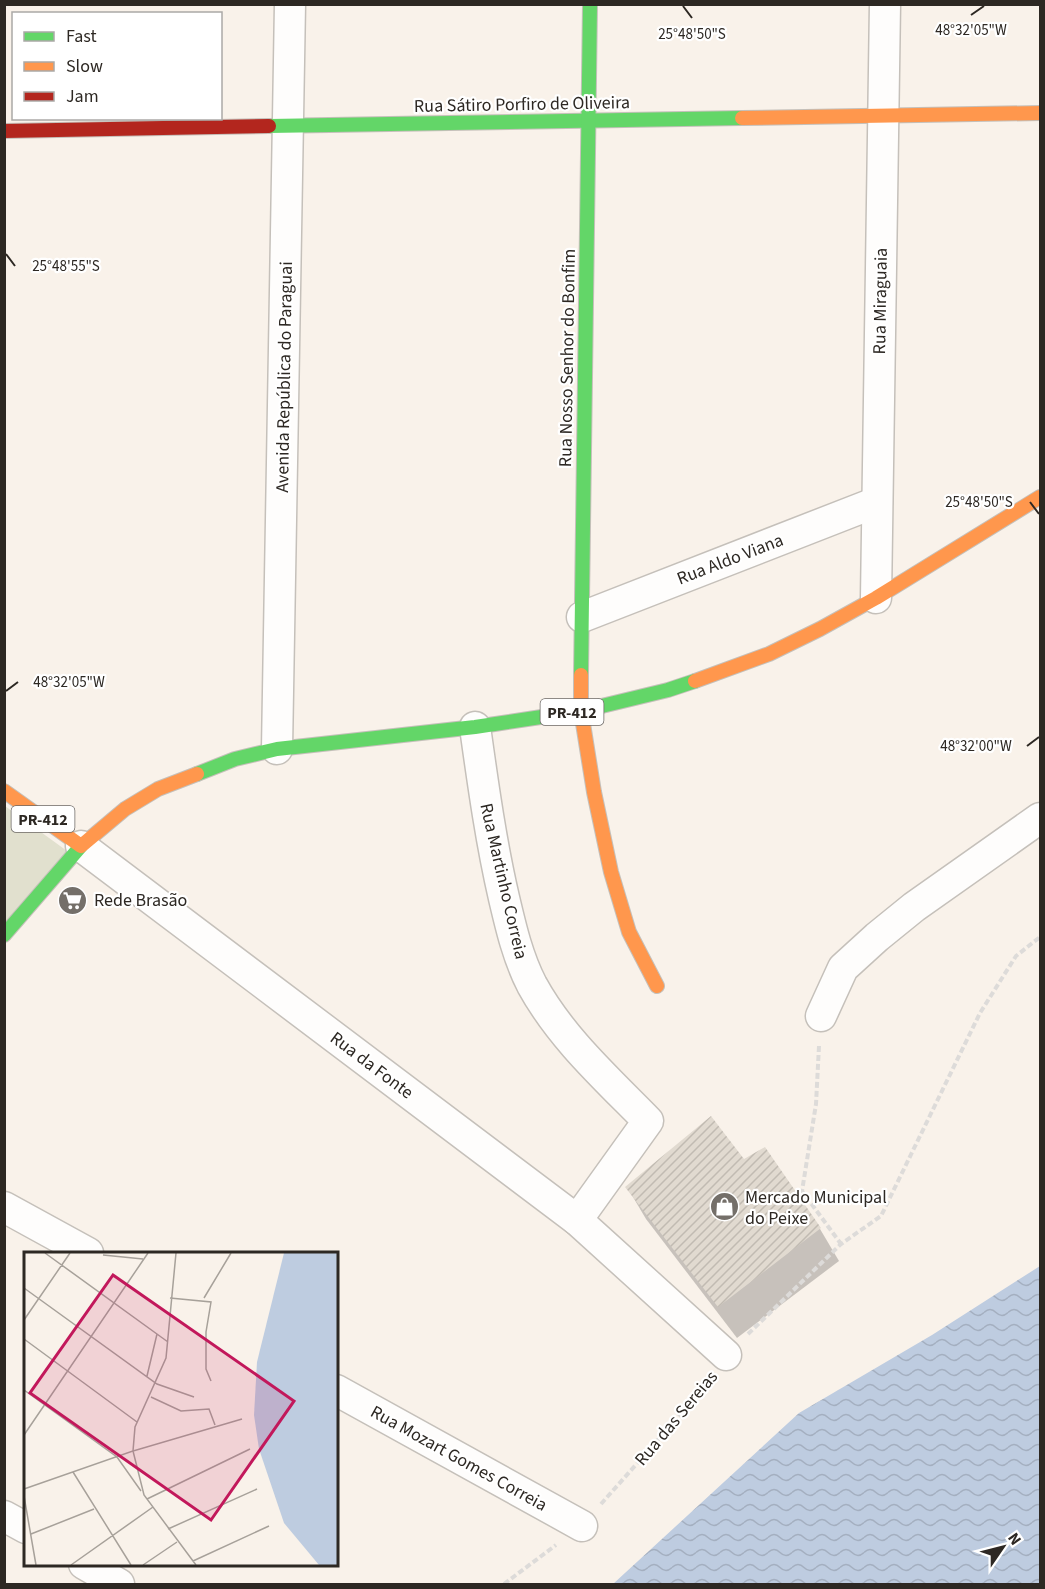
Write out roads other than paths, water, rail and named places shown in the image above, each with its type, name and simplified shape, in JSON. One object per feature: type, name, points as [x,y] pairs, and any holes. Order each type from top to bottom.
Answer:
[{"type":"main road","name":"Rua Nosso Senhor do Bonfim","points":[[590,4],[581,711],[606,857],[627,926],[657,986]]},
{"type":"main road","name":"Rua Sátiro Porfiro de Oliveira","points":[[4,131],[1041,113]]},
{"type":"main road","name":"PR-412","points":[[81,846],[125,809],[159,789],[235,759],[277,749],[475,727],[581,711],[668,690],[750,661],[820,629],[876,598],[1041,497]]},
{"type":"main road","name":"Rua da Fonte","points":[[4,791],[81,846]]},
{"type":"main road","points":[[4,935],[81,846]]},
{"type":"street","name":"Avenida República do Paraguai","points":[[277,749],[290,4]]},
{"type":"street","name":"Rua Miraguaia","points":[[876,598],[885,4]]},
{"type":"street","name":"Rua Aldo Viana","points":[[582,617],[877,502]]},
{"type":"street","name":"Rua Martinho Correia","points":[[475,727],[490,833],[520,960],[532,986],[576,1047],[648,1121],[577,1220]]},
{"type":"street","points":[[821,1016],[843,968],[877,937],[914,907],[1041,818]]},
{"type":"street","name":"Rua da Fonte","points":[[81,846],[577,1220],[726,1355]]},
{"type":"street","points":[[4,1207],[86,1252]]},
{"type":"street","name":"Rua Mozart Gomes Correia","points":[[338,1391],[582,1526]]},
{"type":"street","points":[[4,1516],[24,1527]]},
{"type":"street","points":[[87,1565],[119,1584]]},
{"type":"water","points":[[1040,1266],[1040,1584],[613,1584],[799,1413],[932,1335]]},
{"type":"place","name":"Rede Brasão","points":[[73,900]]},
{"type":"place","name":"Mercado Municipal do Peixe","points":[[724,1207]]}]
